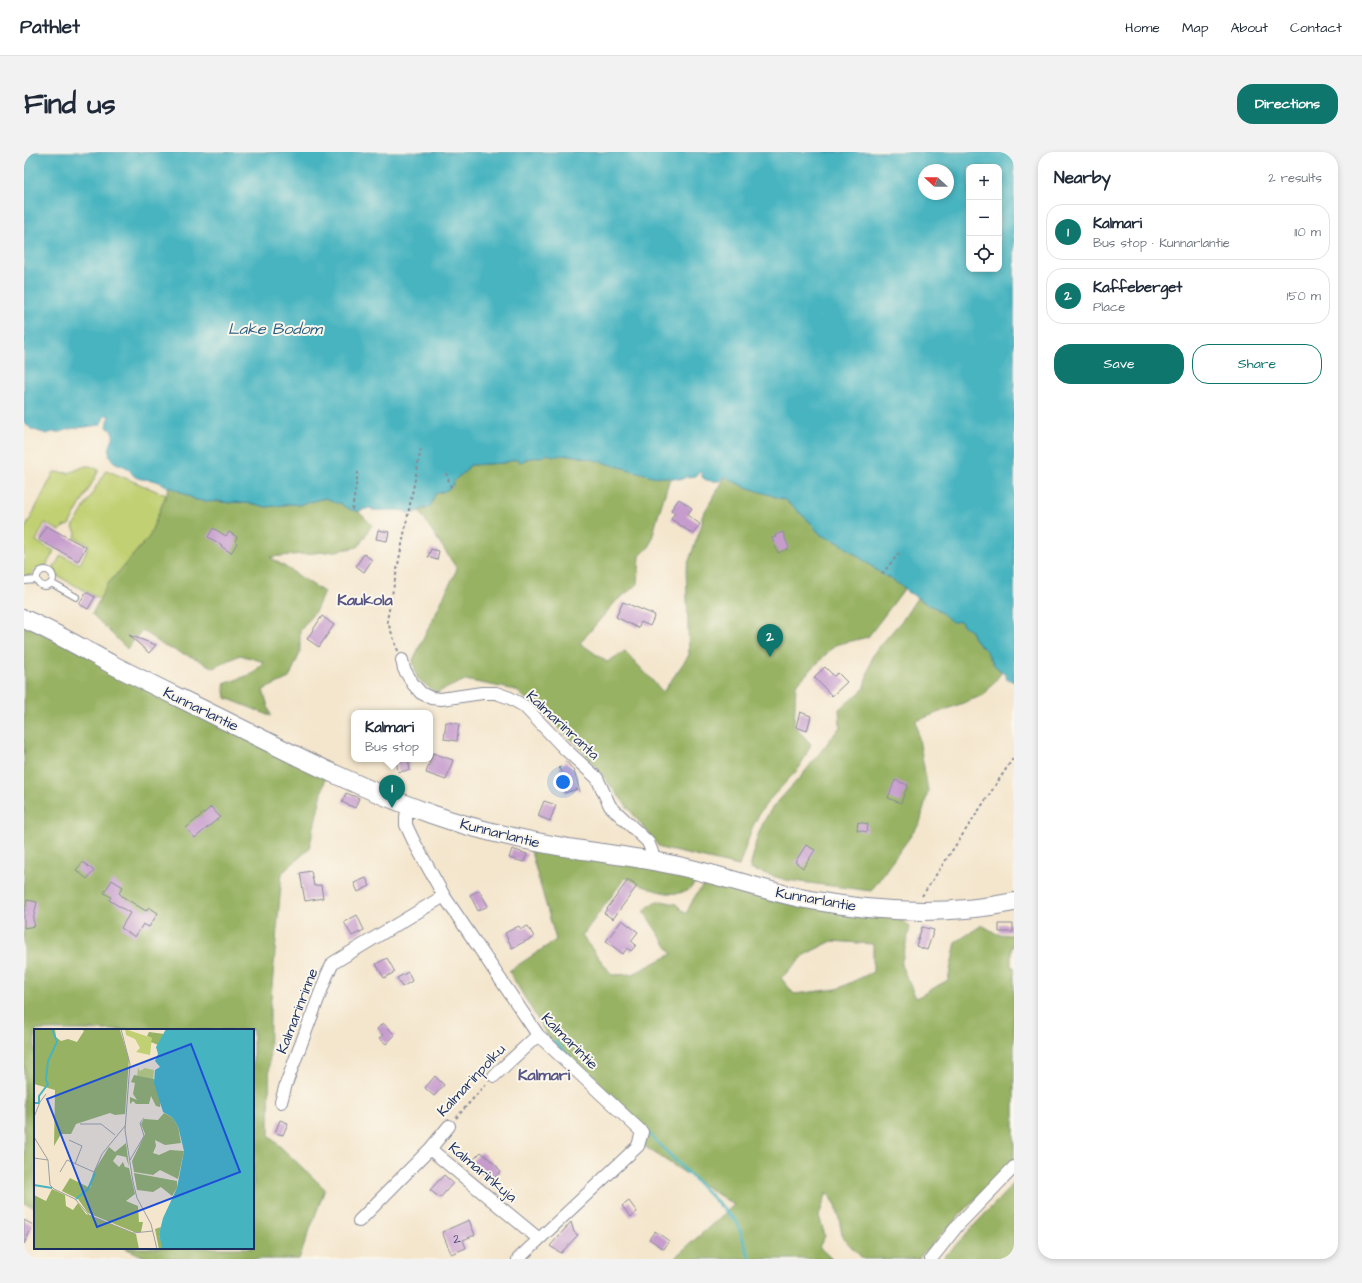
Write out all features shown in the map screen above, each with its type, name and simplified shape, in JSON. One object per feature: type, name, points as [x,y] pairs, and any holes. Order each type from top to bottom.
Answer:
[{"type":"main road","name":"Kunnarlantie","points":[[24,619],[289,753],[408,806],[467,826],[568,848],[653,860],[705,872],[806,899],[855,907],[891,910],[926,910],[996,906],[1014,902]]},
{"type":"street","name":"Kalmarinranta","points":[[402,660],[404,669],[413,684],[421,693],[431,698],[441,699],[482,693],[496,693],[510,698],[524,706],[565,749],[596,778],[610,806],[648,842],[653,860]]},
{"type":"street","name":"Kalmarintie","points":[[408,806],[406,825],[444,896],[538,1035],[642,1132],[638,1146],[518,1259]]},
{"type":"street","name":"Kalmarinrinne","points":[[281,1102],[286,1084],[327,975],[333,963],[444,896]]},
{"type":"street","name":"Kalmarinpolku","points":[[494,1076],[538,1035]]},
{"type":"street","name":"Kalmarinpolku","points":[[430,1149],[449,1126]]},
{"type":"street","name":"Kalmarinkuja","points":[[359,1221],[430,1149],[539,1239]]},
{"type":"street","points":[[931,1259],[958,1225],[1014,1167]]},
{"type":"lane","points":[[42,570],[48,571],[52,575],[51,583],[47,586],[42,586],[37,580],[38,574],[42,570]]},
{"type":"lane","points":[[24,581],[37,580]]},
{"type":"lane","points":[[51,583],[76,597]]},
{"type":"path","points":[[402,660],[387,620],[420,449]]},
{"type":"path","points":[[352,510],[358,472]]},
{"type":"path","points":[[446,473],[451,487]]},
{"type":"path","points":[[882,574],[900,552]]},
{"type":"path","points":[[929,897],[922,897],[1014,756]]},
{"type":"path","name":"Kalmarinpolku","points":[[449,1126],[494,1076]]},
{"type":"green space","points":[[547,454],[572,455],[645,474],[670,478],[650,546],[640,556],[638,584],[616,601],[580,643],[607,662],[625,651],[663,692],[689,655],[686,569],[702,524],[702,516],[726,476],[746,487],[785,500],[808,520],[821,535],[840,543],[882,574],[905,588],[868,637],[835,645],[796,685],[794,726],[811,744],[800,767],[760,812],[752,828],[739,866],[660,848],[579,746],[516,690],[465,680],[436,693],[417,678],[413,660],[457,569],[419,511],[428,508],[435,494],[450,488],[454,480],[471,465],[503,463],[518,459],[519,461]]},
{"type":"green space","points":[[85,466],[90,466],[99,470],[69,525],[63,527],[60,531],[45,523],[36,541],[54,551],[46,566],[37,568],[32,575],[24,576],[24,531],[54,472],[69,473]]},
{"type":"green space","points":[[106,470],[166,495],[149,537],[107,585],[100,599],[56,575],[53,569],[61,555],[80,564],[89,545],[75,538],[76,533],[73,527]]},
{"type":"green space","points":[[171,487],[196,500],[255,504],[266,507],[292,504],[299,505],[325,498],[358,511],[372,525],[358,547],[336,551],[270,557],[324,592],[316,610],[300,631],[300,653],[289,678],[263,690],[271,716],[226,698],[224,684],[252,674],[264,662],[240,655],[213,668],[197,659],[164,646],[142,630],[127,649],[92,614],[107,585],[149,537],[169,488]]},
{"type":"green space","points":[[917,598],[936,608],[955,622],[959,620],[970,630],[975,640],[986,651],[995,666],[1002,672],[984,695],[916,721],[928,791],[920,823],[871,891],[786,880],[750,869],[757,837],[772,808],[803,774],[840,727],[839,709],[863,690],[873,654],[904,618]]},
{"type":"green space","points":[[24,624],[326,775],[309,849],[282,873],[270,1009],[269,1136],[325,1189],[299,1259],[149,1259],[127,1249],[254,1249],[254,1029],[34,1029],[34,1207],[24,1203]]},
{"type":"green space","points":[[529,845],[691,873],[696,880],[691,888],[683,892],[674,893],[654,890],[627,878],[624,879],[582,936],[612,975],[633,974],[672,954],[644,912],[651,904],[661,901],[676,904],[686,914],[703,885],[713,879],[896,914],[910,927],[901,965],[916,998],[948,980],[956,942],[982,925],[997,934],[1014,935],[1014,947],[1011,946],[1011,967],[1014,967],[1014,1159],[918,1259],[863,1259],[843,1238],[836,1205],[827,1192],[819,1216],[825,1236],[819,1247],[832,1259],[673,1259],[734,1205],[644,1146],[643,1126],[551,1042],[509,971],[556,940]],"holes":[[[832,941],[873,944],[873,972],[837,989],[794,994],[781,978],[806,954]]]},
{"type":"green space","points":[[1014,1183],[1014,1259],[942,1259],[951,1250]]},
{"type":"water","name":"Lake Bodom","points":[[24,152],[1014,152],[1014,682],[1006,678],[1005,674],[995,666],[986,651],[975,640],[970,630],[962,624],[962,622],[952,622],[936,608],[908,593],[905,588],[882,574],[840,543],[821,535],[808,520],[785,500],[746,487],[730,480],[726,476],[720,481],[708,480],[702,477],[702,472],[700,471],[696,476],[685,477],[683,479],[652,476],[571,455],[553,456],[547,454],[545,456],[525,459],[524,461],[519,462],[518,459],[503,463],[471,465],[455,480],[450,488],[435,494],[431,505],[428,508],[422,509],[415,513],[407,513],[401,510],[372,510],[372,508],[354,511],[346,508],[340,503],[335,503],[325,498],[299,505],[292,504],[266,507],[255,504],[196,500],[159,482],[141,479],[134,476],[127,468],[112,460],[109,450],[113,435],[107,427],[109,416],[107,415],[105,415],[100,425],[69,429],[47,434],[31,429],[24,422]]},
{"type":"building","points":[[679,499],[692,508],[687,515],[700,524],[693,534],[671,519],[675,513],[671,510]]},
{"type":"building","points":[[46,526],[86,547],[78,561],[39,540]]},
{"type":"building","points":[[213,528],[226,536],[229,532],[237,537],[235,541],[237,543],[231,553],[221,546],[222,545],[208,537]]},
{"type":"building","points":[[378,530],[389,532],[387,541],[376,539]]},
{"type":"building","points":[[783,532],[789,548],[778,553],[772,538]]},
{"type":"building","points":[[431,549],[439,551],[437,560],[428,557]]},
{"type":"building","points":[[364,554],[372,560],[364,572],[356,566]]},
{"type":"building","points":[[86,592],[95,597],[88,609],[79,604]]},
{"type":"building","points":[[623,602],[655,615],[650,626],[641,622],[638,628],[616,617]]},
{"type":"building","points":[[322,616],[334,625],[319,647],[307,639]]},
{"type":"building","points":[[129,635],[156,645],[149,653]]},
{"type":"building","points":[[825,667],[834,676],[838,673],[847,682],[832,696],[814,677]]},
{"type":"building","points":[[800,712],[811,716],[807,731],[796,727]]},
{"type":"building","points":[[446,722],[459,724],[457,741],[444,739]]},
{"type":"building","points":[[433,753],[453,760],[446,780],[426,773],[430,762],[433,762]]},
{"type":"building","points":[[566,761],[574,771],[580,792],[577,789],[565,793],[562,782],[569,780],[559,768]]},
{"type":"building","points":[[396,762],[409,762],[410,770],[398,772]]},
{"type":"building","points":[[895,780],[908,785],[901,803],[888,798]]},
{"type":"building","points":[[346,793],[359,798],[355,808],[342,802]]},
{"type":"building","points":[[544,801],[556,805],[550,821],[538,816]]},
{"type":"building","points":[[211,807],[220,817],[195,838],[186,828]]},
{"type":"building","points":[[858,822],[868,824],[867,832],[857,830]]},
{"type":"building","points":[[806,845],[815,850],[803,868],[795,862]]},
{"type":"building","points":[[512,849],[527,854],[524,862],[509,858]]},
{"type":"building","points":[[83,862],[94,871],[87,879],[76,870]]},
{"type":"building","points":[[311,871],[314,886],[321,885],[323,898],[305,901],[300,873]]},
{"type":"building","points":[[366,878],[370,886],[358,892],[354,883]]},
{"type":"building","points":[[112,880],[123,887],[119,893],[123,897],[146,911],[149,907],[158,913],[149,927],[143,924],[135,937],[121,928],[130,913],[109,900],[111,897],[104,893]]},
{"type":"building","points":[[628,880],[637,886],[613,919],[604,913]]},
{"type":"building","points":[[479,890],[488,906],[478,911],[470,895]]},
{"type":"building","points":[[27,900],[37,902],[33,920],[35,926],[24,928],[24,913]]},
{"type":"building","points":[[357,915],[364,930],[352,936],[344,922]]},
{"type":"building","points":[[622,920],[638,932],[631,941],[636,945],[631,951],[627,948],[623,954],[606,941]]},
{"type":"building","points":[[999,924],[1013,924],[1013,932],[999,932]]},
{"type":"building","points":[[519,926],[521,929],[528,926],[534,937],[512,948],[505,933]]},
{"type":"building","points":[[922,927],[934,930],[927,950],[916,946]]},
{"type":"building","points":[[387,958],[395,972],[384,978],[376,964]]},
{"type":"building","points":[[408,972],[412,981],[402,987],[397,978]]},
{"type":"building","points":[[383,1023],[395,1035],[386,1044],[379,1038],[383,1035],[377,1029]]},
{"type":"building","points":[[435,1076],[444,1085],[434,1096],[425,1088]]},
{"type":"building","points":[[280,1120],[288,1123],[283,1135],[275,1133]]},
{"type":"building","points":[[481,1152],[501,1171],[492,1181],[472,1161]]},
{"type":"building","points":[[444,1175],[453,1183],[440,1198],[430,1190]]},
{"type":"building","points":[[629,1201],[637,1212],[631,1217],[622,1206]]},
{"type":"building","points":[[24,1220],[33,1225],[24,1244]]},
{"type":"building","points":[[469,1220],[475,1235],[463,1240],[466,1248],[451,1254],[442,1232]]},
{"type":"building","points":[[571,1222],[574,1232],[578,1235],[561,1253],[550,1246]]},
{"type":"building","points":[[655,1231],[669,1241],[664,1249],[649,1239]]},
{"type":"waterway","points":[[554,1041],[570,1057]]},
{"type":"waterway","points":[[645,1130],[737,1222],[750,1259]]},
{"type":"place","name":"Kaffeberget","points":[[770,657]]},
{"type":"place","name":"Kalmari","points":[[392,808]]},
{"type":"district","name":"Kaukola","points":[[365,599]]},
{"type":"district","name":"Kalmari","points":[[544,1074]]}]
